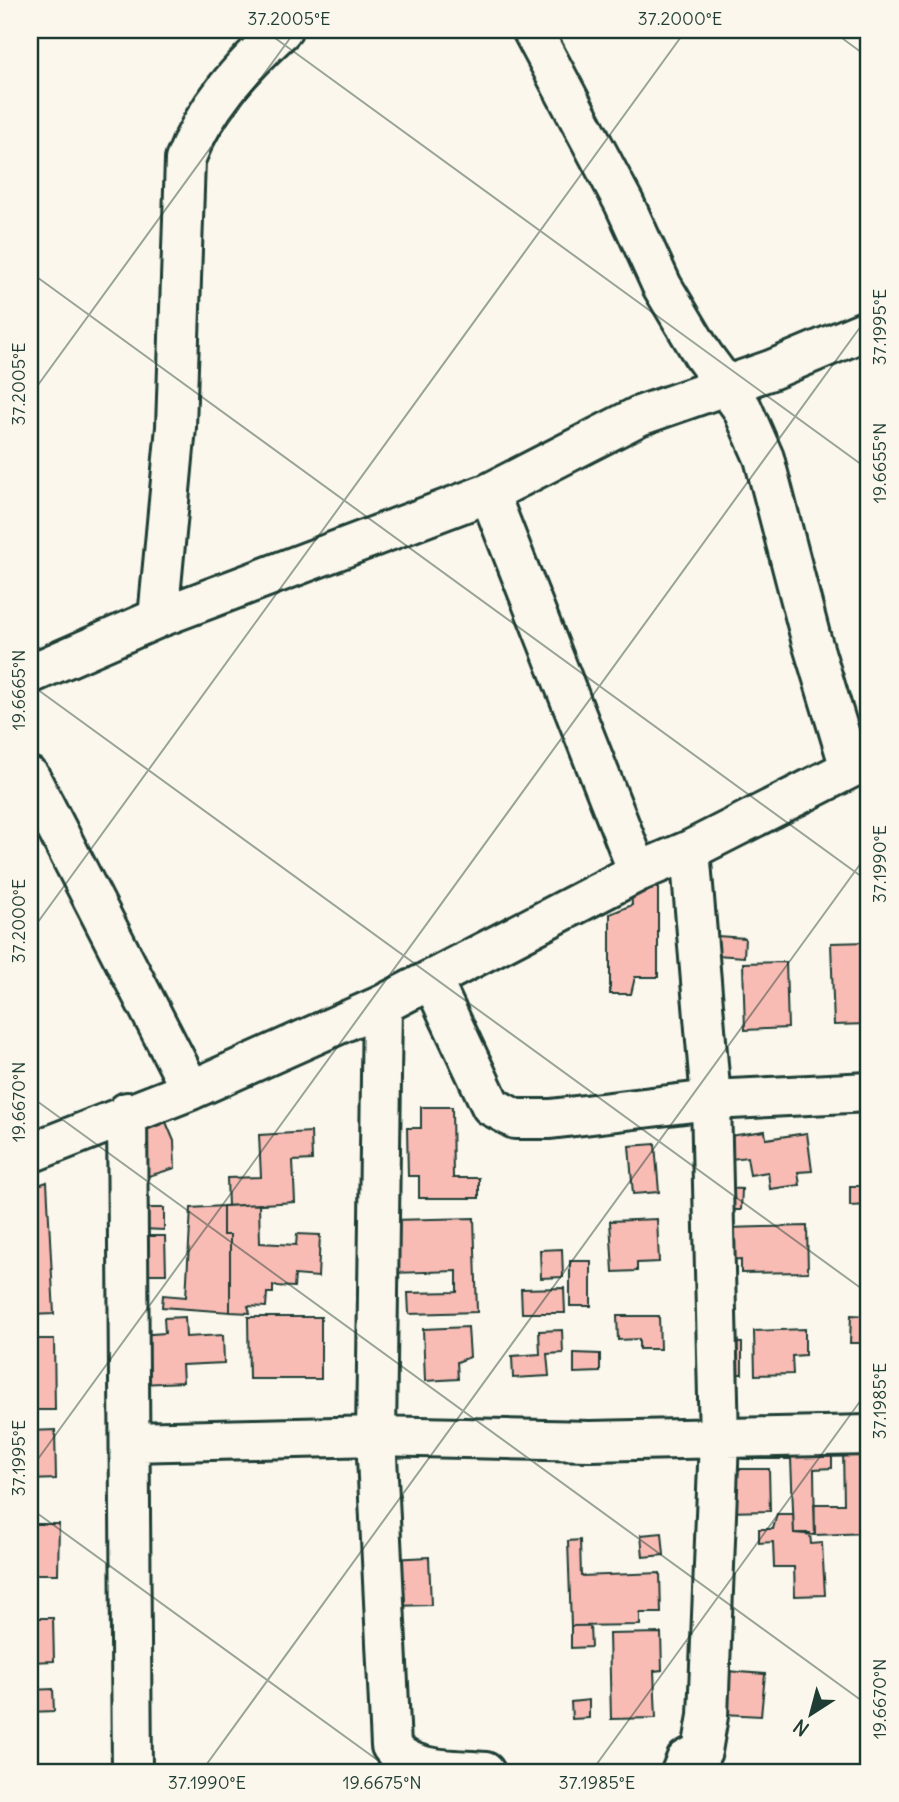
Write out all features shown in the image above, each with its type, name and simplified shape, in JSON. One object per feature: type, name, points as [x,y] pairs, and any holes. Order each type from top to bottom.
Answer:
[{"type":"street","points":[[158,618],[176,427],[185,160],[192,140],[229,82],[282,30]]},
{"type":"street","points":[[30,1153],[127,1112],[191,1090],[382,1005],[638,872],[690,850],[860,764],[808,627],[764,458],[742,408],[703,355],[663,286],[624,203],[533,30]]},
{"type":"street","points":[[30,674],[158,618],[489,493],[639,416],[771,370],[869,329]]},
{"type":"street","points":[[489,493],[638,872]]},
{"type":"street","points":[[30,777],[191,1090]]},
{"type":"street","points":[[681,1772],[686,1760],[702,1751],[708,1716],[719,1440],[711,1100],[690,850]]},
{"type":"street","points":[[432,980],[491,1106],[515,1119],[550,1119],[711,1100],[869,1092]]},
{"type":"street","points":[[382,1005],[376,1436],[391,1746],[398,1756],[409,1762],[485,1772]]},
{"type":"street","points":[[127,1112],[132,1772]]},
{"type":"street","points":[[130,1442],[376,1436],[590,1441],[869,1436]]},
{"type":"building","points":[[658,878],[658,977],[635,977],[631,994],[610,994],[610,914],[632,905],[631,888]]},
{"type":"building","points":[[717,936],[745,938],[744,957],[716,955]]},
{"type":"building","points":[[869,942],[868,1024],[834,1025],[831,943]]},
{"type":"building","points":[[786,962],[788,1028],[745,1030],[743,963]]},
{"type":"building","points":[[421,1107],[452,1107],[453,1178],[479,1178],[479,1198],[419,1198],[419,1176],[408,1176],[407,1128],[421,1128]]},
{"type":"building","points":[[166,1122],[174,1141],[175,1168],[139,1179],[131,1136]]},
{"type":"building","points":[[765,1131],[766,1139],[807,1133],[812,1171],[798,1172],[800,1185],[770,1189],[768,1172],[750,1175],[747,1157],[732,1159],[729,1136]]},
{"type":"building","points":[[311,1132],[312,1160],[293,1161],[295,1202],[228,1206],[227,1178],[261,1177],[259,1135]]},
{"type":"building","points":[[655,1144],[659,1192],[633,1194],[629,1146]]},
{"type":"building","points":[[47,1182],[54,1314],[30,1315],[30,1188]]},
{"type":"building","points":[[850,1186],[869,1186],[869,1205],[850,1206]]},
{"type":"building","points":[[724,1188],[742,1189],[741,1210],[724,1210]]},
{"type":"building","points":[[259,1204],[260,1243],[296,1245],[297,1234],[320,1235],[318,1277],[295,1275],[294,1287],[273,1286],[273,1293],[267,1293],[266,1307],[248,1306],[250,1313],[230,1312],[230,1235],[223,1235],[223,1206]]},
{"type":"building","points":[[223,1206],[223,1235],[230,1235],[230,1312],[162,1307],[163,1295],[186,1297],[191,1208]]},
{"type":"building","points":[[143,1208],[164,1208],[164,1230],[142,1229]]},
{"type":"building","points":[[474,1218],[477,1312],[409,1314],[408,1293],[457,1292],[457,1271],[393,1273],[392,1220]]},
{"type":"building","points":[[657,1219],[659,1262],[637,1263],[637,1271],[613,1272],[610,1221]]},
{"type":"building","points":[[807,1226],[808,1272],[741,1273],[741,1259],[727,1260],[726,1228]]},
{"type":"building","points":[[145,1236],[165,1236],[166,1274],[145,1274]]},
{"type":"building","points":[[562,1249],[563,1277],[541,1278],[540,1250]]},
{"type":"building","points":[[570,1261],[591,1261],[591,1306],[570,1306]]},
{"type":"building","points":[[564,1288],[565,1313],[522,1313],[521,1289]]},
{"type":"building","points":[[851,1315],[869,1316],[869,1343],[850,1343]]},
{"type":"building","points":[[617,1316],[659,1316],[660,1349],[639,1349],[639,1339],[618,1340]]},
{"type":"building","points":[[185,1317],[186,1337],[223,1335],[224,1363],[182,1365],[183,1382],[141,1384],[138,1335],[165,1333],[164,1318]]},
{"type":"building","points":[[248,1317],[321,1317],[321,1379],[249,1379]]},
{"type":"building","points":[[468,1327],[470,1357],[457,1362],[458,1379],[425,1381],[423,1329]]},
{"type":"building","points":[[805,1329],[805,1355],[792,1356],[793,1374],[755,1375],[754,1331]]},
{"type":"building","points":[[562,1330],[563,1353],[547,1354],[549,1376],[513,1378],[512,1356],[540,1354],[539,1331]]},
{"type":"building","points":[[30,1339],[54,1339],[55,1410],[30,1410]]},
{"type":"building","points":[[724,1342],[742,1343],[742,1374],[724,1374]]},
{"type":"building","points":[[574,1353],[600,1354],[600,1372],[574,1373]]},
{"type":"building","points":[[55,1430],[56,1479],[30,1480],[30,1431]]},
{"type":"building","points":[[832,1443],[832,1468],[814,1469],[815,1535],[794,1533],[791,1459],[743,1459],[744,1444]]},
{"type":"building","points":[[843,1449],[869,1449],[869,1533],[815,1535],[814,1504],[844,1504]]},
{"type":"building","points":[[725,1469],[769,1469],[770,1511],[726,1512]]},
{"type":"building","points":[[777,1514],[793,1514],[794,1533],[810,1533],[811,1544],[822,1543],[825,1595],[795,1596],[794,1567],[774,1567],[773,1542],[759,1543],[759,1529],[773,1529]]},
{"type":"building","points":[[30,1524],[59,1524],[58,1574],[30,1574]]},
{"type":"building","points":[[662,1533],[664,1555],[643,1557],[641,1535]]},
{"type":"building","points":[[580,1540],[581,1576],[660,1573],[661,1613],[640,1613],[640,1625],[571,1626],[568,1541]]},
{"type":"building","points":[[429,1557],[431,1605],[392,1606],[390,1559]]},
{"type":"building","points":[[30,1618],[53,1618],[54,1661],[30,1662]]},
{"type":"building","points":[[571,1626],[590,1626],[591,1647],[571,1648]]},
{"type":"building","points":[[661,1633],[662,1670],[654,1671],[656,1718],[611,1719],[609,1634]]},
{"type":"building","points":[[726,1671],[765,1674],[761,1716],[723,1714]]},
{"type":"building","points":[[53,1689],[54,1711],[30,1712],[30,1690]]},
{"type":"building","points":[[589,1700],[589,1718],[572,1719],[571,1702]]},
{"type":"building","points":[[327,1766],[327,1772],[293,1772],[293,1767]]}]
